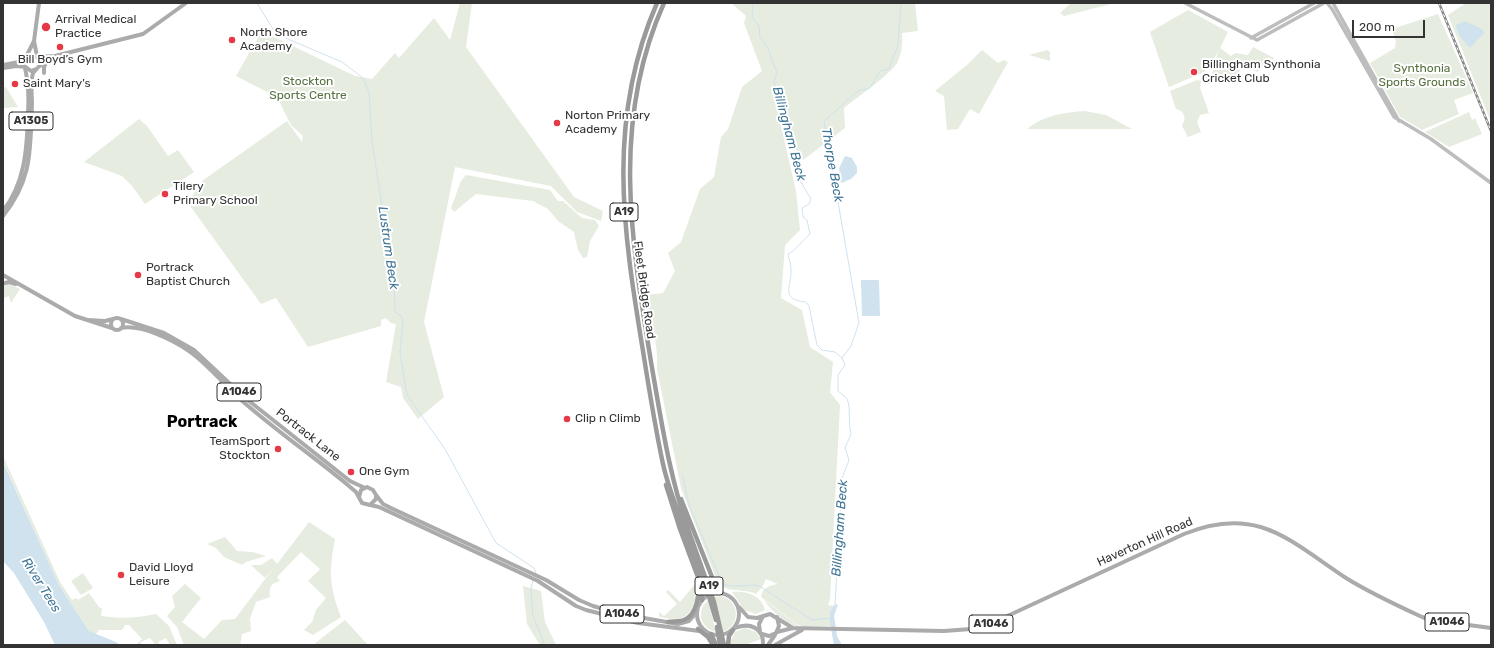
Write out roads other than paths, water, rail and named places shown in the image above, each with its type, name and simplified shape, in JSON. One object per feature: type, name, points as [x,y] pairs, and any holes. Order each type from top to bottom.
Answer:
[{"type":"highway","name":"Fleet Bridge Road","points":[[657,3],[640,47],[632,80],[624,134],[624,207],[629,260],[655,424],[663,465],[686,530]]},
{"type":"highway","name":"Fleet Bridge Road","points":[[664,3],[651,37],[638,84],[630,134],[629,170],[635,257],[657,396],[672,476],[686,530]]},
{"type":"highway","name":"A19","points":[[657,396],[679,493],[716,587],[722,593]]},
{"type":"highway","name":"A19","points":[[655,424],[660,463],[672,507],[702,588],[702,600]]},
{"type":"highway","name":"A19","points":[[686,530],[711,604],[720,645]]},
{"type":"highway","name":"A19","points":[[686,530],[714,602],[724,645]]},
{"type":"highway","name":"A1046","points":[[668,622],[684,620],[691,614],[699,595],[696,573]]},
{"type":"highway","points":[[728,645],[729,636],[734,629]]},
{"type":"highway","points":[[698,630],[708,637],[713,645]]},
{"type":"highway","points":[[709,633],[716,645]]},
{"type":"main road","points":[[38,3],[34,41],[38,68]]},
{"type":"main road","points":[[3,67],[19,62],[30,55],[55,56],[143,34],[186,3]]},
{"type":"main road","points":[[1185,3],[1251,38],[1259,40],[1274,30],[1326,3],[1399,121]]},
{"type":"main road","points":[[1251,38],[1256,37],[1314,3]]},
{"type":"main road","points":[[1333,3],[1394,118],[1459,158],[1491,183]]},
{"type":"main road","points":[[25,68],[26,58],[34,41]]},
{"type":"main road","points":[[3,67],[17,66],[31,71],[55,56]]},
{"type":"main road","points":[[44,73],[44,67],[47,61]]},
{"type":"main road","name":"A1305","points":[[3,211],[16,190],[26,152],[29,90],[25,68]]},
{"type":"main road","name":"A1305","points":[[3,216],[21,189],[28,164],[32,135],[32,78],[38,68]]},
{"type":"main road","points":[[3,276],[4,285]]},
{"type":"main road","name":"A1046","points":[[3,276],[86,320],[118,330],[121,328]]},
{"type":"main road","name":"A1046","points":[[4,285],[11,282],[18,284]]},
{"type":"main road","points":[[112,328],[110,323],[113,319]]},
{"type":"main road","points":[[121,319],[123,323],[121,328]]},
{"type":"main road","name":"A1046","points":[[86,320],[105,321],[121,319]]},
{"type":"main road","name":"Portrack Lane","points":[[121,319],[164,333],[190,347],[271,419],[350,481],[373,490],[384,504],[532,576]]},
{"type":"main road","name":"Portrack Lane","points":[[121,328],[130,326],[144,330],[174,342],[190,352],[241,400],[349,486],[362,503],[379,507],[539,579],[579,600],[621,614],[668,622]]},
{"type":"main road","points":[[358,497],[361,490],[365,488]]},
{"type":"main road","points":[[370,505],[376,499],[376,495]]},
{"type":"main road","name":"Haverton Hill Road","points":[[777,617],[793,628],[802,630],[944,631],[972,629],[988,625],[1196,529],[1217,524],[1243,523],[1267,528],[1293,540],[1324,563],[1361,587],[1422,617],[1431,620],[1491,628]]},
{"type":"main road","name":"Portrack Lane","points":[[539,579],[576,606],[603,615],[638,623],[698,630]]},
{"type":"main road","points":[[709,633],[700,624],[697,612],[702,600],[709,594],[722,593],[732,597],[748,617],[757,618],[770,614],[777,617],[779,626],[768,645]]},
{"type":"main road","points":[[734,629],[739,616],[737,603]]},
{"type":"main road","name":"A1046","points":[[668,622],[685,623],[693,618],[697,612]]},
{"type":"main road","points":[[763,616],[759,624],[763,645]]},
{"type":"main road","name":"A1046","points":[[698,630],[709,633],[725,634],[734,629],[750,625],[767,636],[776,633]]},
{"type":"main road","name":"Haverton Hill Road","points":[[776,633],[793,628]]},
{"type":"main road","points":[[775,645],[802,630]]},
{"type":"water","points":[[1465,21],[1482,29],[1484,33],[1470,48],[1461,38],[1456,25]]},
{"type":"water","points":[[845,156],[852,158],[857,167],[857,173],[851,179],[841,183],[839,168]]},
{"type":"water","points":[[861,280],[879,280],[880,316],[862,316]]},
{"type":"water","name":"River Tees","points":[[3,462],[59,585],[89,631],[120,645],[55,645],[44,622],[14,573],[3,561]]},
{"type":"water","points":[[838,604],[834,616],[837,636],[842,645],[834,645],[830,623],[830,612],[833,606]]},
{"type":"waterway","name":"Lustrum Beck","points":[[257,3],[276,34],[342,62],[363,78],[369,92],[372,142],[394,281],[395,312],[401,316],[403,321],[400,353],[407,395],[445,449],[496,543],[534,568],[536,573]]},
{"type":"waterway","name":"Billingham Beck","points":[[753,3],[752,18],[759,26],[760,37],[768,48],[777,73],[774,81],[796,157],[795,163],[799,172],[799,179],[811,199],[809,204],[802,208],[803,217],[807,220],[810,234],[788,254],[791,270],[789,286],[790,295],[798,301],[806,302],[809,306],[817,345],[822,350],[835,352],[842,358],[845,365],[838,375],[838,391],[846,398],[848,402],[851,434],[845,448],[849,460],[842,478],[835,605]]},
{"type":"waterway","name":"Thorpe Beck","points":[[842,358],[851,346],[859,323],[824,121],[858,91],[870,88],[880,71],[889,69],[898,45],[901,3]]},
{"type":"waterway","points":[[682,474],[689,505],[722,583],[731,586],[759,586],[812,620],[831,618]]},
{"type":"waterway","name":"Lustrum Beck","points":[[533,580],[531,589],[533,616],[545,645]]},
{"type":"railway","points":[[1439,3],[1491,131]]},
{"type":"place","name":"Arrival Medical Practice","points":[[46,27]]},
{"type":"place","name":"North Shore Academy","points":[[232,40]]},
{"type":"place","name":"Bill Boyd’s Gym","points":[[60,47]]},
{"type":"place","name":"Billingham Synthonia Cricket Club","points":[[1194,72]]},
{"type":"place","name":"Saint Mary's","points":[[15,84]]},
{"type":"place","name":"Norton Primary Academy","points":[[557,123]]},
{"type":"place","name":"Tilery Primary School","points":[[165,194]]},
{"type":"place","name":"Portrack Baptist Church","points":[[138,275]]},
{"type":"place","name":"Clip n Climb","points":[[567,419]]},
{"type":"place","name":"TeamSport Stockton","points":[[278,449]]},
{"type":"place","name":"One Gym","points":[[351,472]]},
{"type":"place","name":"David Lloyd Leisure","points":[[121,575]]},
{"type":"district","name":"Portrack","points":[[202,422]]},
{"type":"park label","name":"Synthonia Sports Grounds","points":[[1422,76]]},
{"type":"park label","name":"Stockton Sports Centre","points":[[308,89]]}]
